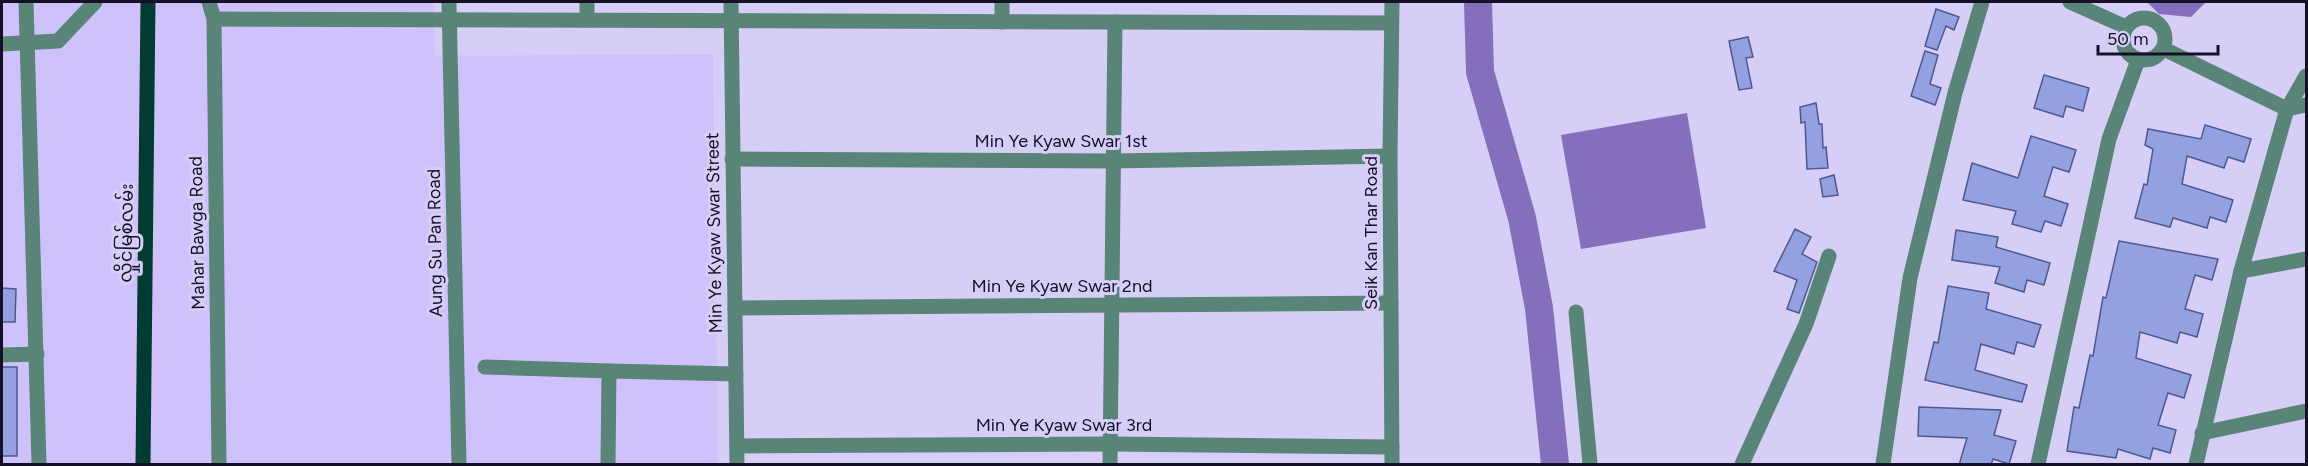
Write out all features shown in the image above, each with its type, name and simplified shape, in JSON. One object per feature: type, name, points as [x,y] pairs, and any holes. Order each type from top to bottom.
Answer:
[{"type":"main road","name":"လှိုင်မြစ်လမ်း","points":[[143,465],[148,2]]},
{"type":"street","points":[[26,2],[39,465]]},
{"type":"street","points":[[2,44],[58,41],[95,2]]},
{"type":"street","name":"Mahar Bawga Road","points":[[209,2],[213,19],[219,465]]},
{"type":"street","name":"Aung Su Pan Road","points":[[449,2],[459,465]]},
{"type":"street","points":[[587,2],[587,20]]},
{"type":"street","name":"Min Ye Kyaw Swar Street","points":[[731,2],[737,465]]},
{"type":"street","points":[[1002,2],[1002,22]]},
{"type":"street","name":"Seik Kan Thar Road","points":[[1392,2],[1390,156],[1392,465]]},
{"type":"street","points":[[1883,465],[1910,278],[1955,93],[1982,2]]},
{"type":"street","points":[[2070,2],[2126,27]]},
{"type":"street","points":[[2137,18],[2152,18],[2163,27],[2164,49],[2153,59],[2138,60],[2129,55],[2123,41],[2126,27],[2137,18]]},
{"type":"street","points":[[213,19],[1391,23]]},
{"type":"street","points":[[1110,465],[1115,22]]},
{"type":"street","points":[[2164,49],[2287,109],[2307,105]]},
{"type":"street","points":[[2038,465],[2109,140],[2138,60]]},
{"type":"street","points":[[2196,465],[2241,271],[2287,109],[2307,76]]},
{"type":"street","name":"Min Ye Kyaw Swar 1st","points":[[732,159],[1113,161],[1390,156]]},
{"type":"street","points":[[1742,465],[1806,324],[1829,256]]},
{"type":"street","points":[[2241,271],[2307,259]]},
{"type":"street","name":"Min Ye Kyaw Swar 2nd","points":[[735,308],[1390,303]]},
{"type":"street","points":[[1576,312],[1590,465]]},
{"type":"street","points":[[2,355],[37,354]]},
{"type":"street","points":[[485,367],[736,374]]},
{"type":"street","points":[[608,465],[609,371]]},
{"type":"street","points":[[2202,433],[2307,411]]},
{"type":"street","name":"Min Ye Kyaw Swar 3rd","points":[[737,446],[1111,444],[1392,447]]},
{"type":"shaded area","points":[[2,2],[434,2],[435,56],[713,54],[718,464],[2,464]]},
{"type":"shaded area","points":[[2147,2],[2206,2],[2191,17],[2159,14]]},
{"type":"shaded area","points":[[1687,113],[1706,228],[1581,249],[1561,135]]},
{"type":"building","points":[[1936,9],[1959,17],[1954,30],[1946,26],[1937,50],[1925,46]]},
{"type":"building","points":[[1748,37],[1753,57],[1746,58],[1752,88],[1739,90],[1729,41]]},
{"type":"building","points":[[1925,51],[1938,55],[1930,84],[1941,88],[1935,105],[1911,96]]},
{"type":"building","points":[[2044,75],[2089,88],[2083,111],[2066,106],[2063,117],[2034,108]]},
{"type":"building","points":[[1816,103],[1819,124],[1822,124],[1823,148],[1826,147],[1828,168],[1807,169],[1805,122],[1801,123],[1800,107]]},
{"type":"building","points":[[2205,125],[2251,139],[2244,162],[2228,157],[2224,168],[2187,156],[2182,184],[2233,200],[2226,222],[2210,217],[2207,228],[2173,218],[2170,227],[2135,218],[2144,184],[2147,185],[2153,149],[2145,145],[2148,129],[2201,139]]},
{"type":"building","points":[[2031,136],[2076,150],[2069,172],[2053,167],[2044,196],[2068,204],[2061,226],[2045,221],[2041,232],[2012,224],[2016,211],[1963,200],[1972,163],[2018,178]]},
{"type":"building","points":[[1834,175],[1838,195],[1823,197],[1820,179]]},
{"type":"building","points":[[1795,229],[1811,237],[1802,254],[1817,262],[1799,313],[1787,309],[1797,280],[1774,271]]},
{"type":"building","points":[[1956,230],[1998,237],[1996,247],[2050,263],[2044,285],[2027,280],[2024,292],[1995,283],[2000,267],[1952,260]]},
{"type":"building","points":[[2119,241],[2218,259],[2212,280],[2195,275],[2185,309],[2203,314],[2197,337],[2180,332],[2177,343],[2140,332],[2136,358],[2191,375],[2184,398],[2168,393],[2158,425],[2176,430],[2170,453],[2153,448],[2150,459],[2118,449],[2116,458],[2067,451],[2074,407],[2079,408],[2090,355],[2093,356],[2103,297],[2106,298]]},
{"type":"building","points":[[1948,286],[1989,293],[1986,309],[2041,325],[2034,347],[2017,342],[2014,354],[1981,344],[1975,370],[2027,385],[2022,402],[1925,380],[1934,342],[1938,343]]},
{"type":"building","points":[[2,288],[16,289],[15,322],[2,322]]},
{"type":"building","points":[[2,367],[17,367],[17,456],[2,456]]},
{"type":"building","points":[[1919,407],[2001,410],[1994,435],[2016,441],[2009,464],[1993,459],[1991,465],[1959,465],[1967,438],[1918,436]]},
{"type":"waterway","points":[[1478,2],[1480,72],[1522,218],[1539,308],[1555,464]]}]
